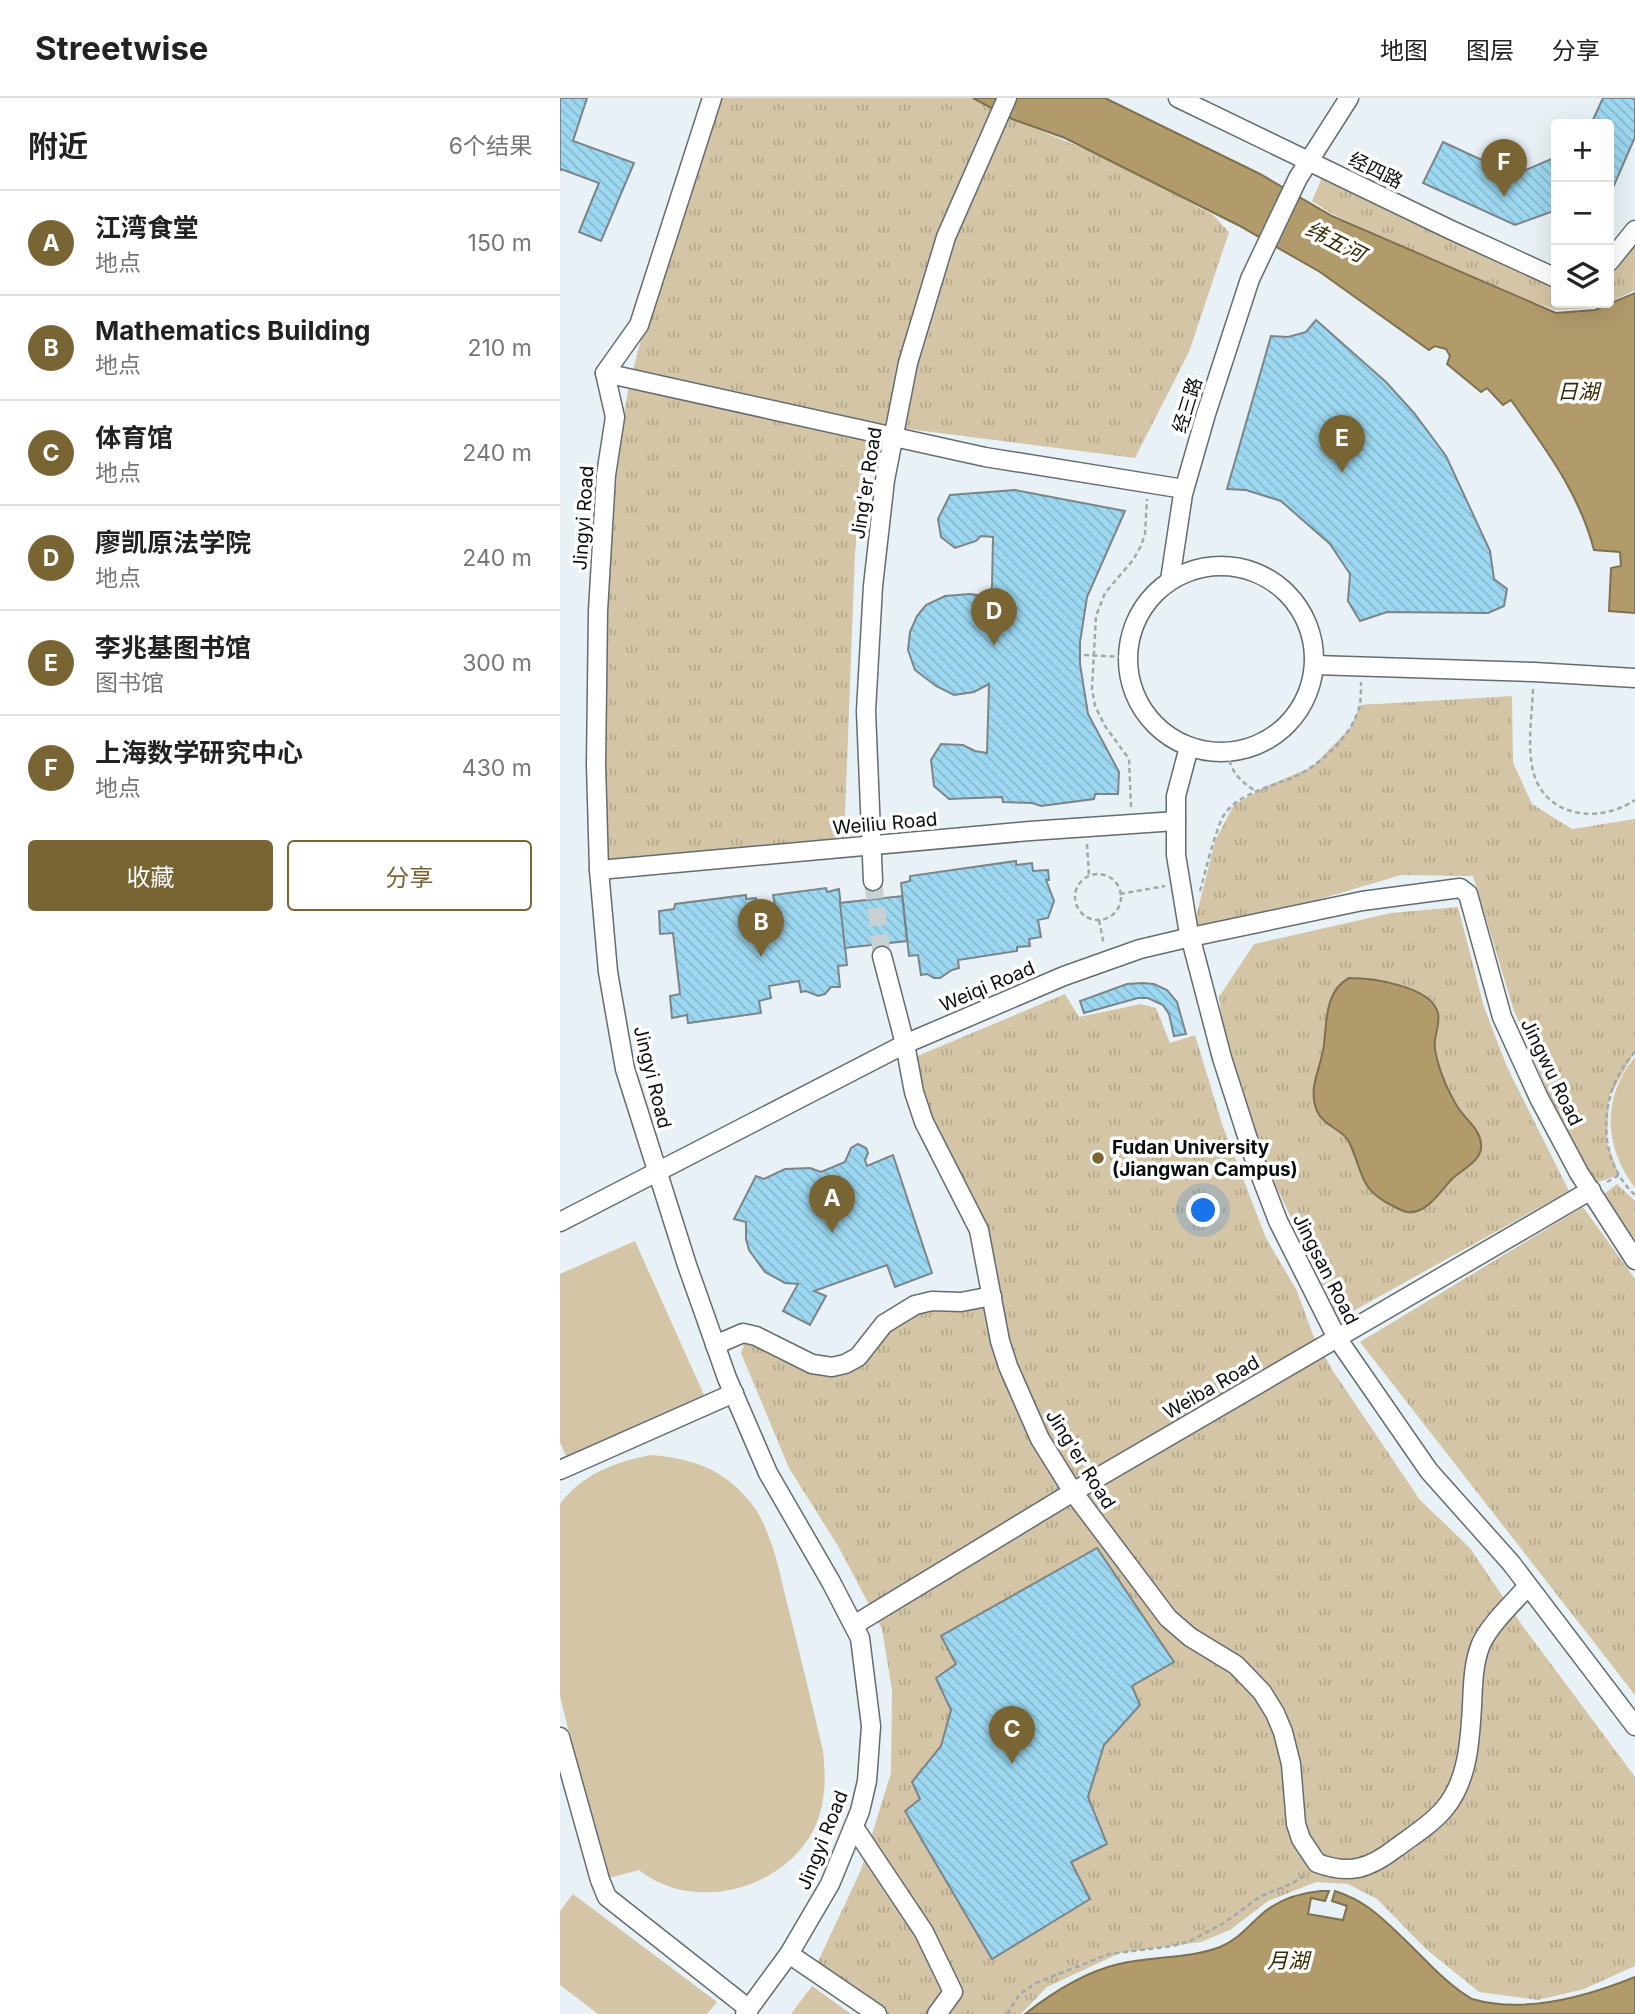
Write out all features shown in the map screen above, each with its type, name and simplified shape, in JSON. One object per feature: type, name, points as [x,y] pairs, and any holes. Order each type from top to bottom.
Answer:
[{"type":"lane","points":[[712,98],[639,325],[605,373],[985,457],[1184,489]]},
{"type":"lane","name":"经四路","points":[[1178,98],[1551,276]]},
{"type":"lane","points":[[1308,160],[1349,98]]},
{"type":"lane","name":"Jing'er Road","points":[[873,881],[866,711],[873,586],[885,480],[908,363],[946,237],[1004,104]]},
{"type":"lane","name":"经三路","points":[[1170,580],[1184,489],[1242,303],[1264,246],[1308,160]]},
{"type":"lane","points":[[1614,256],[1635,230]]},
{"type":"lane","name":"Jingyi Road","points":[[605,373],[615,417],[606,475],[598,611],[596,764],[599,870],[608,972],[625,1069],[657,1173],[734,1393],[768,1473],[860,1637],[871,1726],[867,1781],[853,1827],[830,1884],[789,1954],[747,2011]]},
{"type":"lane","points":[[1215,565],[1243,567],[1271,579],[1290,594],[1305,615],[1314,641],[1315,665],[1306,699],[1290,722],[1270,739],[1245,749],[1216,752],[1189,747],[1159,729],[1140,707],[1133,690],[1128,657],[1130,639],[1140,612],[1153,595],[1170,580],[1184,573],[1215,565]]},
{"type":"lane","points":[[1315,665],[1635,678]]},
{"type":"lane","name":"Jingsan Road","points":[[1189,747],[1176,796],[1175,855],[1191,937],[1222,1058],[1278,1222],[1337,1338],[1429,1471],[1511,1563],[1635,1726]]},
{"type":"lane","name":"Weiliu Road","points":[[599,870],[1176,821]]},
{"type":"lane","name":"Weiqi Road","points":[[560,1222],[905,1044],[1065,976],[1140,949],[1191,937],[1363,901],[1449,888],[1465,890]]},
{"type":"lane","name":"Jingwu Road","points":[[1465,890],[1502,1017],[1539,1098],[1580,1173],[1635,1260]]},
{"type":"lane","name":"Jing'er Road","points":[[882,956],[923,1122],[979,1230],[1000,1342],[1040,1439],[1073,1492],[1168,1618],[1191,1637],[1236,1665],[1262,1692],[1275,1713],[1286,1743],[1291,1764],[1296,1824],[1301,1839],[1317,1863]]},
{"type":"lane","name":"Weiba Road","points":[[854,1625],[1073,1492],[1591,1190]]},
{"type":"lane","points":[[715,1345],[743,1333],[756,1336],[812,1364],[832,1367],[858,1357],[884,1324],[915,1305],[932,1301],[961,1302],[992,1296]]},
{"type":"lane","points":[[560,1470],[734,1393]]},
{"type":"lane","points":[[1317,1863],[1350,1871],[1365,1866],[1388,1854],[1446,1807],[1463,1772],[1468,1752],[1474,1664],[1482,1641],[1528,1586]]},
{"type":"lane","points":[[560,1737],[607,1897],[747,2011]]},
{"type":"lane","points":[[853,1827],[924,1932],[953,1992],[937,2014]]},
{"type":"lane","points":[[789,1954],[877,2014]]},
{"type":"path","points":[[1131,824],[1129,760],[1105,726],[1095,706],[1092,689],[1096,616],[1105,593],[1133,560],[1141,546],[1145,534],[1148,483]]},
{"type":"path","points":[[1084,655],[1128,657]]},
{"type":"path","points":[[1200,891],[1224,815],[1234,805],[1256,792],[1312,767],[1351,727],[1360,705],[1362,666]]},
{"type":"path","points":[[1534,672],[1531,756],[1537,782],[1544,791],[1573,813],[1612,812],[1635,800]]},
{"type":"path","points":[[1228,752],[1229,766],[1256,792]]},
{"type":"path","points":[[1086,827],[1089,876]]},
{"type":"path","points":[[1103,875],[1112,879],[1120,894],[1118,908],[1113,914],[1099,920],[1082,914],[1075,900],[1078,886],[1089,876],[1103,875]]},
{"type":"path","points":[[1120,894],[1181,883]]},
{"type":"path","points":[[1099,920],[1107,961]]},
{"type":"path","points":[[1635,1052],[1615,1080],[1606,1118],[1607,1143],[1612,1160],[1619,1175],[1635,1195]]},
{"type":"path","points":[[1007,2014],[1019,1994],[1036,1983],[1109,1954],[1190,1941],[1224,1923],[1265,1894],[1302,1878],[1317,1863]]},
{"type":"green space","points":[[716,98],[973,98],[1012,119],[1114,161],[1213,215],[1229,232],[1189,352],[1135,458],[869,424],[855,553],[844,842],[606,866],[603,647],[611,487],[629,385],[647,317]]},
{"type":"green space","points":[[1324,173],[1551,278],[1551,308],[1593,308],[1556,310],[1496,289],[1332,214],[1312,201]]},
{"type":"green space","points":[[1635,230],[1635,290],[1614,300],[1614,256]]},
{"type":"green space","points":[[1512,696],[1513,763],[1532,804],[1572,829],[1635,819],[1635,1052],[1609,1097],[1607,1143],[1619,1175],[1595,1183],[1550,1097],[1513,1008],[1473,876],[1401,875],[1191,937],[1215,841],[1234,805],[1265,787],[1312,767],[1351,727],[1360,705]]},
{"type":"green space","points":[[1458,907],[1484,1007],[1507,1067],[1569,1191],[1339,1319],[1268,1169],[1223,1027],[1219,997],[1254,944],[1391,913]]},
{"type":"green space","points":[[1065,994],[1079,1017],[1141,1004],[1156,1008],[1170,1043],[1195,1035],[1222,1124],[1266,1238],[1297,1291],[1313,1335],[1333,1371],[1420,1500],[1470,1548],[1522,1625],[1635,1777],[1635,1966],[1584,1989],[1538,2000],[1479,1992],[1426,1949],[1377,1899],[1348,1884],[1316,1882],[1268,1901],[1230,1930],[1201,1942],[1120,1953],[1047,1987],[1021,2014],[871,2014],[813,1972],[861,1870],[891,1773],[892,1690],[882,1629],[838,1546],[789,1468],[741,1353],[746,1338],[791,1365],[818,1372],[842,1370],[891,1325],[908,1314],[997,1298],[929,1123],[915,1057]]},
{"type":"green space","points":[[1635,1057],[1635,1188],[1617,1156],[1611,1122],[1616,1089]]},
{"type":"green space","points":[[1617,1184],[1635,1201],[1635,1247],[1600,1197]]},
{"type":"green space","points":[[1583,1207],[1635,1279],[1635,1695],[1360,1342]]},
{"type":"green space","points":[[635,1241],[704,1395],[566,1456],[560,1442],[560,1274]]},
{"type":"green space","points":[[652,1455],[704,1466],[736,1487],[755,1508],[769,1536],[778,1567],[823,1751],[824,1792],[813,1831],[799,1852],[780,1868],[758,1881],[734,1889],[709,1892],[684,1890],[660,1883],[639,1870],[605,1879],[560,1696],[560,1504],[579,1485],[601,1470]]},
{"type":"green space","points":[[573,1894],[717,2002],[707,2014],[598,2014],[560,1985],[560,1911]]},
{"type":"green space","points":[[812,1986],[851,2014],[791,2014]]},
{"type":"water","points":[[973,98],[1105,98],[1260,174],[1332,216],[1556,313],[1614,308],[1614,302],[1635,293],[1635,613],[1609,611],[1611,568],[1621,566],[1620,552],[1594,550],[1570,489],[1511,400],[1503,405],[1487,388],[1481,392],[1447,364],[1450,356],[1446,349],[1435,346],[1429,350],[1320,272],[1238,225],[1065,138],[1012,119]]},
{"type":"water","points":[[1349,978],[1400,985],[1424,996],[1433,1004],[1438,1013],[1435,1045],[1440,1069],[1455,1103],[1476,1129],[1480,1139],[1481,1150],[1475,1160],[1418,1211],[1400,1210],[1382,1200],[1368,1187],[1347,1139],[1324,1121],[1314,1102],[1314,1085],[1323,1052],[1331,998],[1335,990]]},
{"type":"water","name":"月湖","points":[[1329,1891],[1325,1901],[1311,1898],[1308,1914],[1343,1920],[1347,1906],[1332,1901],[1335,1891],[1356,1900],[1380,1917],[1445,1979],[1472,1999],[1513,2005],[1534,2004],[1576,1997],[1635,1977],[1635,2014],[1025,2014],[1069,1984],[1093,1972],[1132,1961],[1196,1954],[1220,1947],[1282,1901]]},
{"type":"building","points":[[560,98],[587,98],[573,141],[634,163],[601,241],[579,232],[599,183],[561,169],[560,171]]},
{"type":"building","points":[[1603,98],[1635,98],[1635,137],[1614,185],[1614,119],[1593,119]]},
{"type":"building","points":[[1443,142],[1514,175],[1551,159],[1551,212],[1515,225],[1423,183]]},
{"type":"building","points":[[1316,320],[1386,382],[1414,413],[1446,456],[1490,551],[1494,579],[1507,589],[1504,606],[1488,613],[1387,612],[1360,621],[1348,601],[1350,574],[1330,544],[1281,501],[1246,490],[1227,489],[1271,336],[1288,337],[1306,332]]},
{"type":"building","points":[[1015,490],[1125,511],[1087,597],[1080,642],[1080,664],[1088,714],[1119,772],[1118,794],[1095,794],[1094,799],[1041,806],[1003,802],[1002,797],[949,799],[934,786],[931,760],[941,744],[963,745],[987,753],[989,684],[974,692],[954,695],[936,686],[915,670],[908,650],[910,632],[917,616],[926,605],[945,596],[970,594],[989,597],[992,586],[993,537],[981,536],[976,541],[955,548],[941,537],[938,519],[950,495]]},
{"type":"building","points":[[1016,861],[1016,865],[1032,863],[1033,871],[1048,870],[1049,880],[1046,880],[1054,901],[1048,918],[1038,920],[1041,937],[1029,939],[1030,946],[1017,947],[1017,951],[958,960],[959,968],[940,978],[921,975],[918,955],[909,956],[901,883],[910,881],[910,876]]},
{"type":"building","points":[[826,888],[827,892],[839,889],[847,965],[838,966],[840,987],[831,987],[825,994],[818,996],[806,991],[801,992],[799,981],[769,986],[771,998],[759,1001],[761,1013],[688,1023],[687,1015],[672,1018],[670,996],[680,994],[673,933],[660,934],[659,911],[674,909],[675,904],[746,895],[746,899],[756,898],[758,908],[775,905],[773,895]]},
{"type":"building","points":[[902,896],[907,941],[845,948],[840,903]]},
{"type":"building","points":[[1127,984],[1154,984],[1167,990],[1177,1002],[1186,1034],[1174,1036],[1169,1014],[1163,1005],[1148,998],[1138,998],[1084,1013],[1080,1001]]},
{"type":"building","points":[[858,1144],[866,1148],[867,1166],[893,1155],[932,1273],[895,1287],[887,1265],[814,1291],[826,1296],[810,1325],[783,1311],[798,1284],[785,1283],[765,1272],[749,1250],[746,1222],[734,1219],[756,1176],[764,1179],[785,1169],[810,1168],[821,1172],[845,1162],[851,1148]]},
{"type":"building","points":[[1097,1548],[1174,1662],[1132,1686],[1140,1705],[1104,1745],[1088,1797],[1107,1844],[1071,1862],[1090,1899],[992,1959],[905,1811],[920,1799],[912,1782],[941,1746],[951,1710],[936,1678],[956,1664],[941,1636]]},
{"type":"tunnel","points":[[873,881],[882,956]]},
{"type":"place","name":"上海数学研究中心","points":[[1504,197]]},
{"type":"place","name":"李兆基图书馆","points":[[1342,473]]},
{"type":"place","name":"廖凯原法学院","points":[[994,646]]},
{"type":"place","name":"Mathematics Building","points":[[761,957]]},
{"type":"place","name":"Fudan University (Jiangwan Campus)","points":[[1098,1158]]},
{"type":"place","name":"江湾食堂","points":[[832,1233]]},
{"type":"place","name":"体育馆","points":[[1012,1764]]},
{"type":"water label","name":"纬五河","points":[[1335,242]]},
{"type":"water label","name":"日湖","points":[[1578,392]]}]
